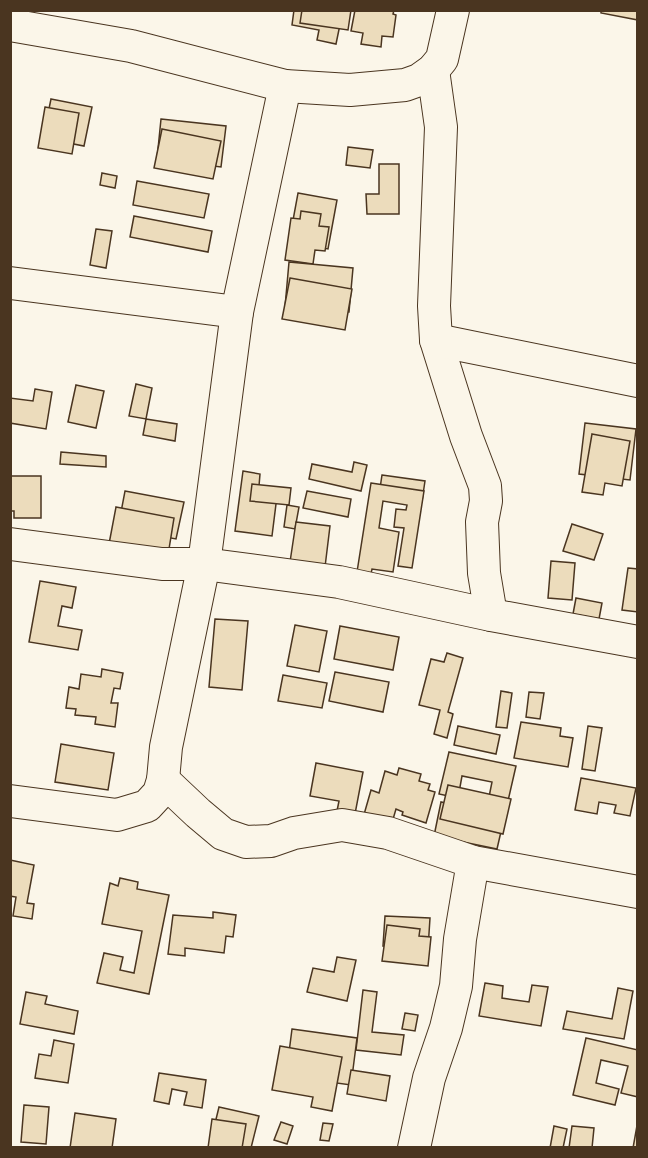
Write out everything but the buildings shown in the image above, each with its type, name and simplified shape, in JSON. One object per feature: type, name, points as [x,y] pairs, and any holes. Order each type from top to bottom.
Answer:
[{"type":"street","points":[[10,25],[131,46],[285,86],[350,90],[405,85],[419,80],[433,70],[442,59],[453,10]]},
{"type":"street","points":[[433,70],[441,127],[434,306],[435,340],[485,486],[486,501],[482,522],[484,573],[491,615]]},
{"type":"street","points":[[10,801],[117,815],[147,806],[159,793],[163,780],[166,747],[204,564],[237,312],[285,86]]},
{"type":"street","points":[[10,283],[237,312]]},
{"type":"street","points":[[435,340],[638,381]]},
{"type":"street","points":[[10,544],[162,564],[204,564],[339,582],[491,615],[638,642]]},
{"type":"street","points":[[163,780],[223,834],[246,842],[271,841],[294,833],[342,825],[388,833],[473,862],[638,892]]},
{"type":"street","points":[[414,1148],[429,1078],[446,1028],[456,986],[460,939],[473,862]]}]
